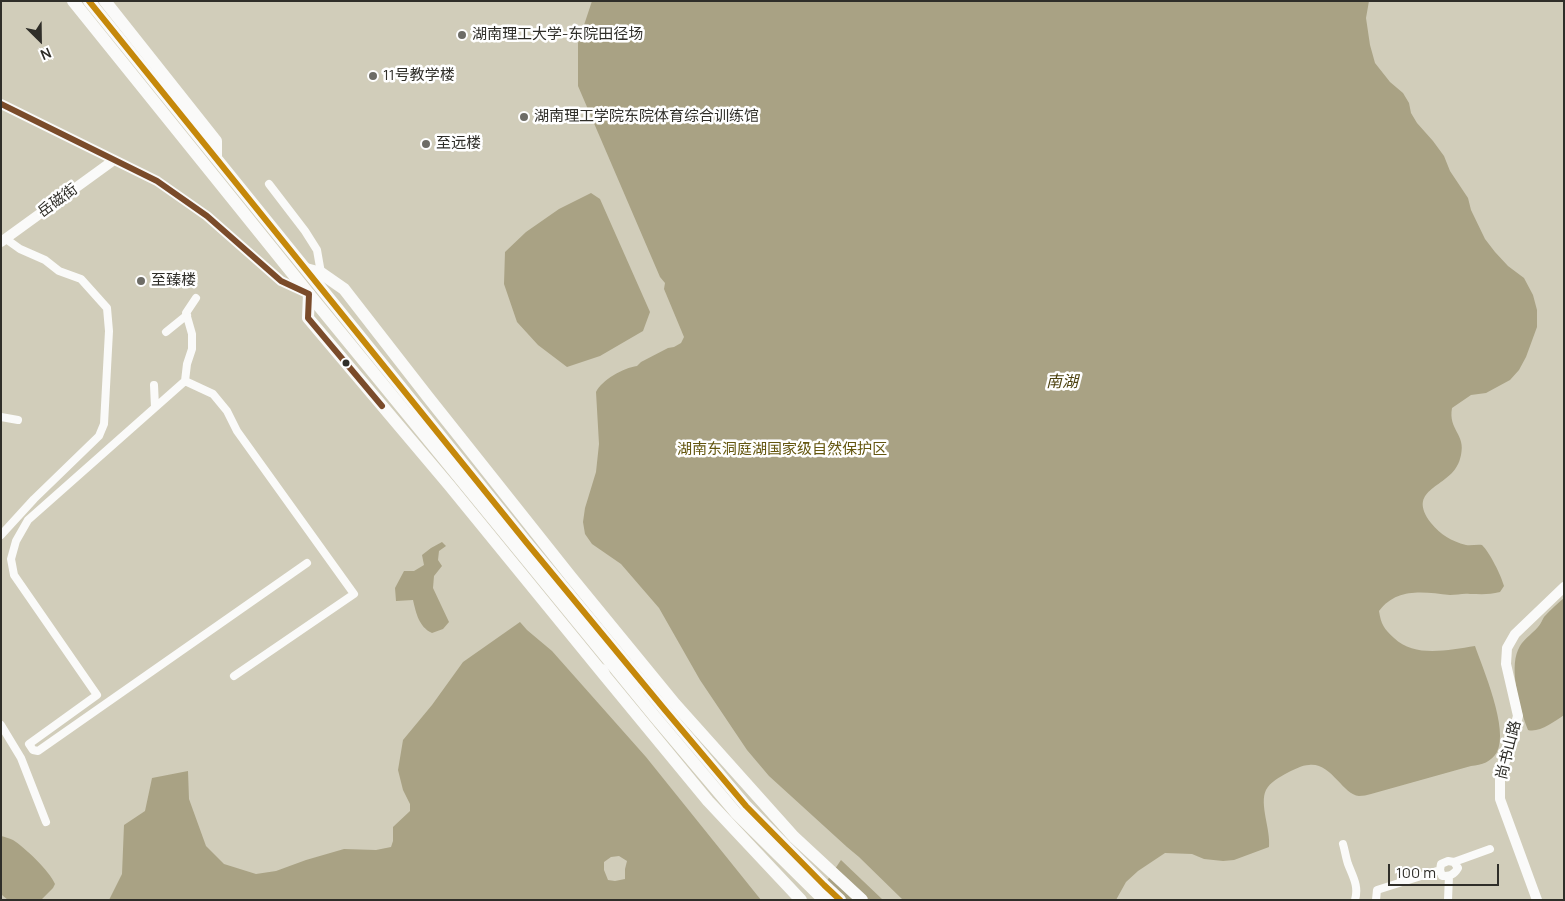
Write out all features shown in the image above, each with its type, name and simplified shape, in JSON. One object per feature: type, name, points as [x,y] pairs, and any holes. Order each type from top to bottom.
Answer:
[{"type":"main road","points":[[73,1],[309,294],[576,620],[619,655]]},
{"type":"main road","points":[[89,1],[520,534],[599,622],[619,655],[660,714],[736,813],[824,900]]},
{"type":"main road","points":[[105,1],[216,141],[216,158]]},
{"type":"main road","points":[[306,268],[321,273],[344,289],[612,638],[619,655]]},
{"type":"main road","points":[[321,273],[328,297]]},
{"type":"main road","points":[[309,294],[308,318],[449,485],[605,676],[660,714],[862,900]]},
{"type":"main road","points":[[576,620],[605,676]]},
{"type":"main road","points":[[561,623],[588,645],[619,655]]},
{"type":"main road","points":[[660,714],[708,801],[801,900]]},
{"type":"main road","points":[[660,714],[746,806],[840,900]]},
{"type":"street","points":[[1,104],[157,181],[213,220],[281,281],[309,294]]},
{"type":"street","name":"岳磁街","points":[[4,241],[114,160]]},
{"type":"street","points":[[269,184],[317,250],[321,273]]},
{"type":"street","points":[[1,534],[99,436],[104,424],[110,330],[106,308],[81,279],[59,271],[45,260],[4,241]]},
{"type":"street","points":[[196,298],[186,313],[192,334],[192,349],[187,364],[185,381],[28,520],[16,541],[11,560],[14,575],[97,695],[29,744],[33,750],[38,750],[307,563]]},
{"type":"street","points":[[166,332],[187,315]]},
{"type":"street","points":[[185,381],[213,394],[222,405],[237,431],[354,594],[234,676]]},
{"type":"street","points":[[154,385],[155,407]]},
{"type":"street","points":[[1,418],[18,420]]},
{"type":"street","name":"尚书山路","points":[[1537,900],[1500,800],[1500,779],[1518,716],[1506,664],[1507,648],[1515,634],[1564,587]]},
{"type":"street","points":[[1,725],[21,758],[46,822]]},
{"type":"street","points":[[1343,844],[1357,892],[1354,900]]},
{"type":"street","points":[[1454,862],[1458,868],[1455,873],[1449,876],[1442,876],[1441,864],[1448,861],[1454,862],[1490,849]]},
{"type":"street","points":[[1376,900],[1377,890],[1440,870]]},
{"type":"street","points":[[1448,900],[1449,876]]},
{"type":"green space","name":"湖南东洞庭湖国家级自然保护区","points":[[1,1],[1564,1],[1564,900],[1,900]]},
{"type":"water","name":"南湖","points":[[592,1],[1369,1],[1366,18],[1375,63],[1390,82],[1403,93],[1417,123],[1444,156],[1450,171],[1468,198],[1471,210],[1485,239],[1508,266],[1524,278],[1533,295],[1537,310],[1537,327],[1519,370],[1510,380],[1486,393],[1471,395],[1452,408],[1452,422],[1462,448],[1460,459],[1458,465],[1451,473],[1430,490],[1425,496],[1423,503],[1424,512],[1431,523],[1443,534],[1456,542],[1466,545],[1482,545],[1495,564],[1504,586],[1500,592],[1488,594],[1412,593],[1394,598],[1379,611],[1382,623],[1388,632],[1402,644],[1412,648],[1432,651],[1475,646],[1494,699],[1500,729],[1500,742],[1495,755],[1489,761],[1482,764],[1360,796],[1353,794],[1324,768],[1317,765],[1301,767],[1275,780],[1266,790],[1264,810],[1269,847],[1234,860],[1223,861],[1204,859],[1192,854],[1165,853],[1138,871],[1126,882],[1116,900],[903,900],[859,857],[769,776],[747,750],[700,680],[659,608],[621,564],[592,544],[585,534],[583,522],[585,508],[596,472],[599,444],[596,392],[603,383],[614,375],[637,366],[668,348],[674,347],[681,343],[684,337],[664,289],[665,283],[660,277],[578,86],[578,43]]},
{"type":"water","points":[[591,193],[600,199],[650,312],[643,331],[600,356],[567,367],[538,345],[517,322],[504,284],[505,252],[526,232],[559,209]]},
{"type":"water","points":[[442,542],[446,546],[439,551],[438,560],[442,566],[434,576],[433,588],[449,622],[443,629],[432,633],[421,623],[413,600],[396,601],[395,588],[404,571],[414,571],[424,565],[422,555]]},
{"type":"water","points":[[1564,598],[1564,715],[1542,728],[1532,731],[1528,730],[1515,679],[1518,650],[1522,643],[1539,626],[1546,614]]},
{"type":"water","points":[[520,622],[552,651],[646,757],[761,900],[109,900],[122,874],[124,825],[145,811],[152,778],[188,771],[189,799],[206,846],[224,864],[256,874],[276,871],[344,849],[376,850],[391,847],[393,827],[410,811],[410,804],[403,790],[398,770],[403,740],[432,705],[463,662]],"holes":[[[619,856],[627,861],[625,879],[608,880],[604,870],[604,862],[611,857]]]},
{"type":"water","points":[[1,836],[13,840],[24,848],[52,879],[55,884],[53,888],[41,900],[8,900],[2,895]]},
{"type":"water","points":[[841,860],[883,900],[814,900]]},
{"type":"transit line","points":[[89,1],[526,542],[665,710],[746,806],[840,900]]},
{"type":"transit line","points":[[1,104],[157,181],[207,216],[281,281],[309,294],[308,318],[382,406]]},
{"type":"place","name":"湖南理工大学-东院田径场","points":[[462,35]]},
{"type":"place","name":"11号教学楼","points":[[373,76]]},
{"type":"place","name":"湖南理工学院东院体育综合训练馆","points":[[524,117]]},
{"type":"place","name":"至远楼","points":[[426,144]]},
{"type":"place","name":"至臻楼","points":[[141,281]]}]
